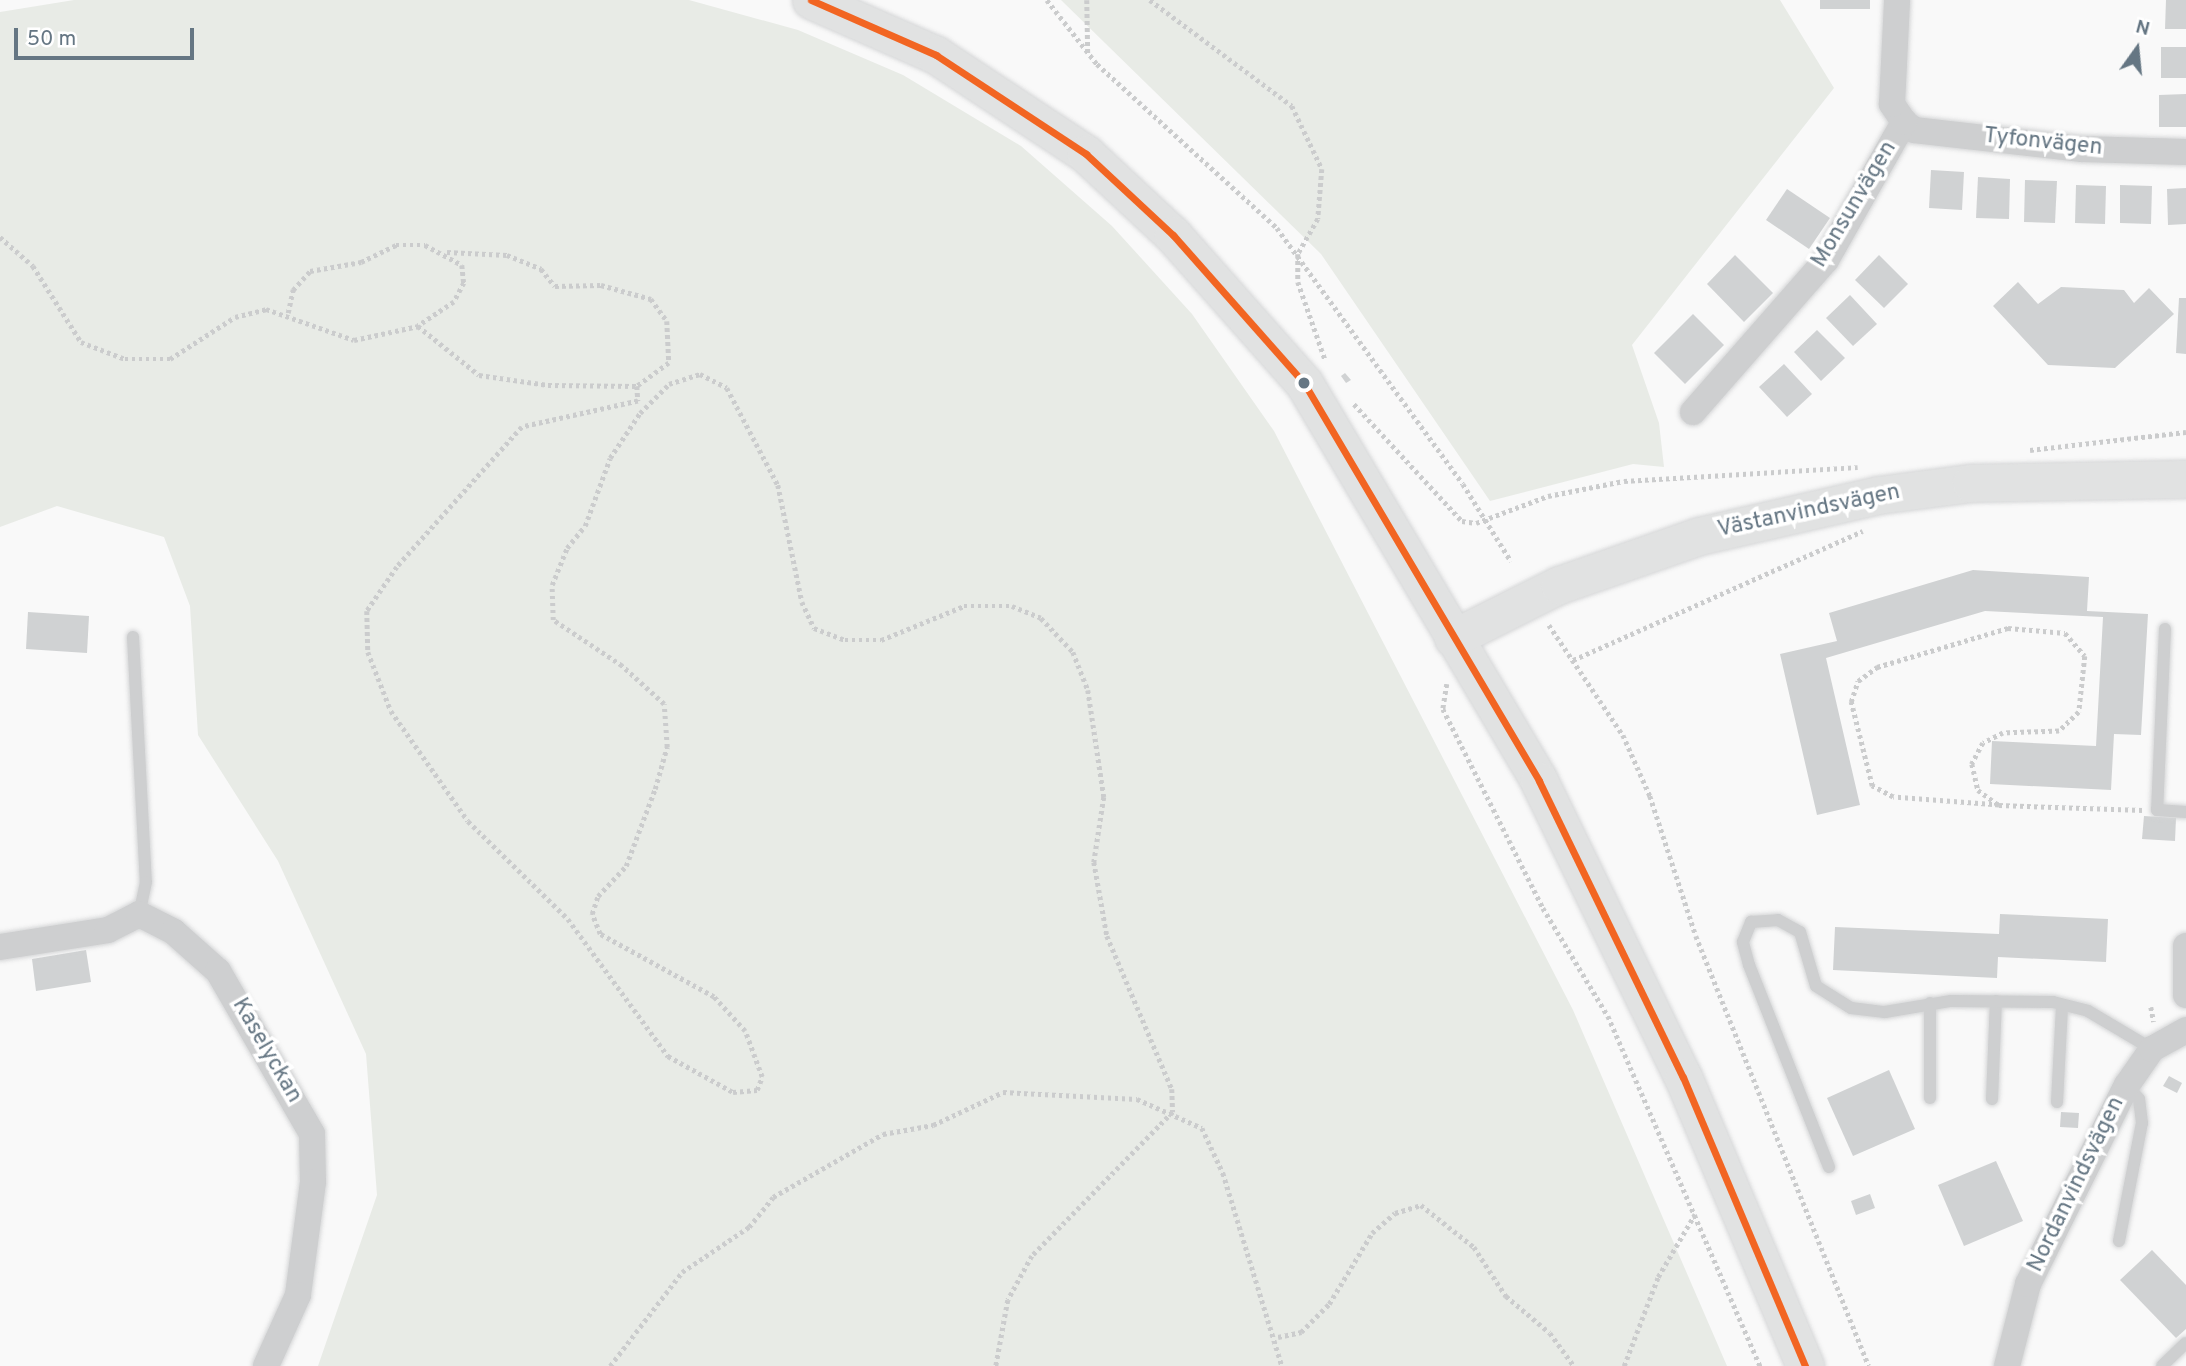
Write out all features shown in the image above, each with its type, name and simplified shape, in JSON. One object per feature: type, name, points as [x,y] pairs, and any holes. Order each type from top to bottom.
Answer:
[{"type":"main road","points":[[811,0],[936,55],[1086,154],[1173,234],[1304,383],[1539,780],[1609,919],[1805,1366]]},
{"type":"main road","name":"Västanvindsvägen","points":[[1453,638],[1559,585],[1699,536],[1878,495],[1971,483],[2186,479]]},
{"type":"street","name":"Monsunvägen","points":[[1693,412],[1826,261],[1904,122],[1892,104],[1897,0]]},
{"type":"street","name":"Tyfonvägen","points":[[1904,122],[1914,130],[2082,149],[2186,152]]},
{"type":"street","points":[[0,947],[108,930],[139,914]]},
{"type":"street","name":"Kaselyckan","points":[[139,914],[174,932],[218,971],[312,1134],[313,1182],[298,1295],[265,1366]]},
{"type":"street","points":[[2186,946],[2186,995]]},
{"type":"street","name":"Nordanvindsvägen","points":[[2007,1366],[2028,1284],[2127,1085],[2152,1049],[2186,1030]]},
{"type":"lane","points":[[2165,629],[2158,810],[2186,812]]},
{"type":"lane","points":[[133,638],[146,881],[139,914]]},
{"type":"lane","points":[[1829,1167],[1749,965],[1744,927],[1765,918],[1788,923],[1800,932],[1816,986],[1838,1004],[1885,1012],[1930,1003],[1996,1001],[2062,1005],[2088,1012],[2152,1049]]},
{"type":"lane","points":[[1992,1099],[1996,1001]]},
{"type":"lane","points":[[1930,1003],[1930,1098]]},
{"type":"lane","points":[[2057,1102],[2062,1005]]},
{"type":"lane","points":[[2119,1241],[2142,1123],[2139,1099],[2127,1085]]},
{"type":"lane","points":[[2162,1366],[2186,1343]]},
{"type":"path","points":[[1047,0],[1088,55],[1252,200],[1298,254],[1486,517],[1511,561]]},
{"type":"path","points":[[1087,0],[1088,55]]},
{"type":"path","points":[[1150,0],[1292,106],[1322,169],[1318,219],[1298,254],[1298,282],[1329,364]]},
{"type":"path","points":[[0,237],[33,265],[81,342],[125,359],[170,359],[235,317],[266,309],[288,313],[322,333],[354,340],[418,326],[454,302],[464,283],[462,265],[447,253]]},
{"type":"path","points":[[288,313],[293,290],[310,271],[362,262],[396,245],[447,253],[506,255],[541,269],[555,286],[601,285],[651,299],[667,321],[668,363],[637,386],[548,385],[479,375],[418,326]]},
{"type":"path","points":[[637,386],[638,401],[523,426],[397,567],[367,611],[368,652],[391,711],[468,821],[568,919],[668,1056],[733,1092],[757,1090],[762,1077],[745,1031],[715,997],[600,934],[592,914],[598,896],[626,866],[655,789],[667,747],[664,704],[622,666],[553,620],[552,585],[567,548],[585,526],[610,458],[668,384],[701,373],[727,388],[755,430],[778,485],[802,602],[814,628],[845,640],[881,640],[964,606],[1012,606],[1041,618],[1073,652],[1088,690],[1104,797],[1094,862],[1107,936],[1172,1089],[1172,1112],[1032,1256],[1008,1300],[996,1366]]},
{"type":"path","points":[[1349,396],[1462,521],[1624,481],[1870,465]]},
{"type":"path","points":[[2022,450],[2186,432]]},
{"type":"path","points":[[1573,660],[1877,526]]},
{"type":"path","points":[[1549,625],[1623,735],[1650,796],[1696,936],[1869,1366]]},
{"type":"path","points":[[1998,805],[1978,789],[1975,752],[1992,737],[2045,734],[2071,723],[2082,701],[2085,656],[2074,638],[2008,628],[1877,667],[1858,681],[1851,702],[1872,786],[1893,797],[1998,805],[2158,810]]},
{"type":"path","points":[[1453,638],[1443,709],[1543,908],[1608,1016],[1760,1366]]},
{"type":"path","points":[[610,1366],[682,1272],[749,1227],[773,1197],[883,1134],[933,1125],[1003,1092],[1138,1099],[1172,1112],[1202,1128],[1223,1173],[1278,1337],[1282,1366]]},
{"type":"path","points":[[1278,1337],[1301,1332],[1329,1304],[1372,1233],[1395,1213],[1421,1205],[1474,1247],[1506,1296],[1550,1334],[1574,1366]]},
{"type":"path","points":[[1624,1366],[1658,1277],[1695,1214]]},
{"type":"shaded area","points":[[74,0],[689,0],[798,30],[903,75],[1021,146],[1112,226],[1192,314],[1274,431],[1573,1010],[1727,1366],[318,1366],[377,1195],[366,1054],[278,861],[198,735],[190,606],[164,537],[57,506],[0,527],[0,12]]},
{"type":"shaded area","points":[[1061,0],[1780,0],[1834,88],[1632,345],[1659,423],[1664,467],[1633,464],[1490,501],[1321,254]]},
{"type":"building","points":[[1820,0],[1870,0],[1870,9],[1820,9]]},
{"type":"building","points":[[2166,0],[2186,0],[2186,29],[2165,29]]},
{"type":"building","points":[[2161,47],[2186,47],[2186,78],[2161,78]]},
{"type":"building","points":[[2186,94],[2186,127],[2159,127],[2159,95]]},
{"type":"building","points":[[1931,170],[1964,172],[1962,210],[1929,208]]},
{"type":"building","points":[[1978,177],[2010,179],[2009,219],[1976,218]]},
{"type":"building","points":[[2025,180],[2057,181],[2055,223],[2024,222]]},
{"type":"building","points":[[2076,185],[2106,186],[2105,224],[2075,223]]},
{"type":"building","points":[[2120,185],[2152,186],[2151,224],[2120,223]]},
{"type":"building","points":[[2186,188],[2186,224],[2168,225],[2167,189]]},
{"type":"building","points":[[1787,189],[1830,218],[1809,249],[1766,220]]},
{"type":"building","points":[[1735,255],[1773,293],[1744,322],[1707,284]]},
{"type":"building","points":[[1879,255],[1908,284],[1884,308],[1855,280]]},
{"type":"building","points":[[2018,282],[2038,304],[2061,287],[2124,290],[2134,303],[2149,288],[2174,314],[2115,368],[2048,365],[1993,306]]},
{"type":"building","points":[[1850,295],[1877,324],[1853,346],[1826,318]]},
{"type":"building","points":[[2179,298],[2186,298],[2186,354],[2176,353]]},
{"type":"building","points":[[1693,314],[1724,345],[1685,384],[1654,353]]},
{"type":"building","points":[[1817,330],[1845,358],[1821,381],[1794,352]]},
{"type":"building","points":[[1784,364],[1812,394],[1787,417],[1759,387]]},
{"type":"building","points":[[1345,373],[1351,380],[1346,383],[1341,376]]},
{"type":"building","points":[[1973,570],[2089,577],[2087,611],[2148,614],[2141,735],[2114,734],[2111,790],[1990,784],[1992,741],[2096,746],[2103,617],[1985,611],[1826,658],[1860,805],[1817,815],[1780,654],[1837,641],[1829,613]]},
{"type":"building","points":[[28,612],[89,616],[87,653],[26,649]]},
{"type":"building","points":[[2144,816],[2176,818],[2175,841],[2142,839]]},
{"type":"building","points":[[2000,914],[2108,919],[2106,962],[1998,957],[1997,978],[1833,970],[1835,927],[1999,934]]},
{"type":"building","points":[[86,950],[91,982],[36,991],[32,959]]},
{"type":"building","points":[[1889,1070],[1915,1129],[1853,1156],[1827,1098]]},
{"type":"building","points":[[2169,1076],[2182,1083],[2177,1093],[2163,1086]]},
{"type":"building","points":[[2061,1112],[2079,1113],[2078,1128],[2060,1127]]},
{"type":"building","points":[[1996,1161],[2023,1221],[1964,1246],[1938,1185]]},
{"type":"building","points":[[1870,1194],[1875,1208],[1856,1215],[1851,1201]]},
{"type":"building","points":[[2152,1250],[2186,1285],[2186,1329],[2176,1338],[2120,1280]]},
{"type":"transit line","points":[[811,0],[936,55],[1086,154],[1173,235],[1304,383],[1539,781],[1683,1077],[1805,1366]]}]
